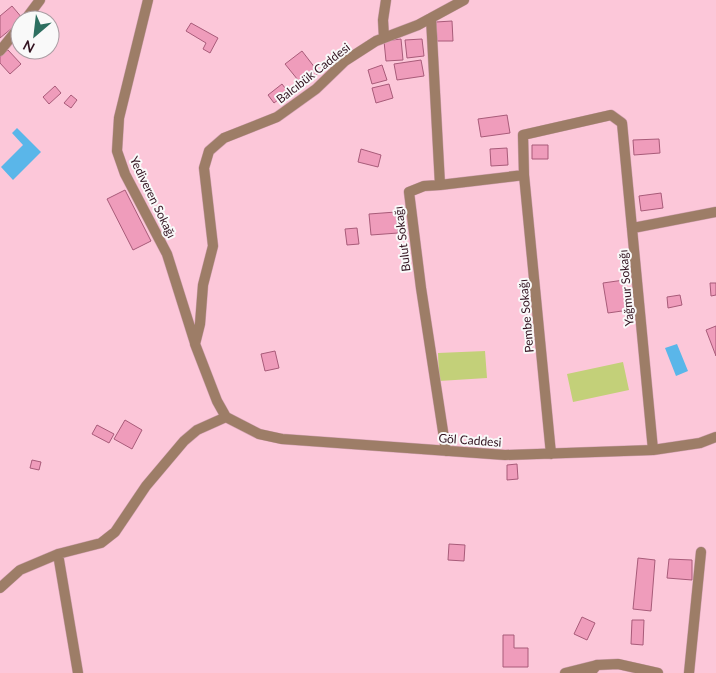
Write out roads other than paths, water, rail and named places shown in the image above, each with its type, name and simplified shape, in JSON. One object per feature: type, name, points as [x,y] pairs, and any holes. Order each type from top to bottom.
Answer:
[{"type":"street","name":"Yediveren Sokağı","points":[[148,0],[119,118],[117,150],[125,174],[167,254],[195,344]]},
{"type":"street","points":[[384,38],[383,20],[386,0]]},
{"type":"street","name":"Balcıbük Caddesi","points":[[195,344],[200,324],[203,285],[213,246],[204,168],[209,151],[224,138],[277,117],[316,89],[345,61],[384,38],[431,18],[464,0]]},
{"type":"street","points":[[431,18],[440,185],[524,175]]},
{"type":"street","points":[[0,51],[10,38]]},
{"type":"street","name":"Pembe Sokağı","points":[[552,454],[524,175],[523,135],[610,115],[622,123]]},
{"type":"street","name":"Yağmur Sokağı","points":[[622,123],[653,450]]},
{"type":"street","name":"Bulut Sokağı","points":[[440,185],[424,186],[409,192],[421,288],[446,451]]},
{"type":"street","points":[[633,228],[716,212]]},
{"type":"street","points":[[0,588],[20,570],[58,554],[101,543],[115,532],[146,486],[184,441],[197,430],[226,417],[217,401],[195,344]]},
{"type":"street","name":"Göl Caddesi","points":[[226,417],[259,434],[282,439],[505,455],[653,450],[700,443],[716,437]]},
{"type":"street","points":[[689,673],[701,552]]},
{"type":"street","points":[[58,554],[78,673]]},
{"type":"street","points":[[565,673],[618,664],[654,673]]},
{"type":"water","points":[[17,128],[41,152],[13,180],[1,167],[23,145],[12,133]]},
{"type":"water","points":[[677,344],[688,371],[676,376],[665,348]]}]
